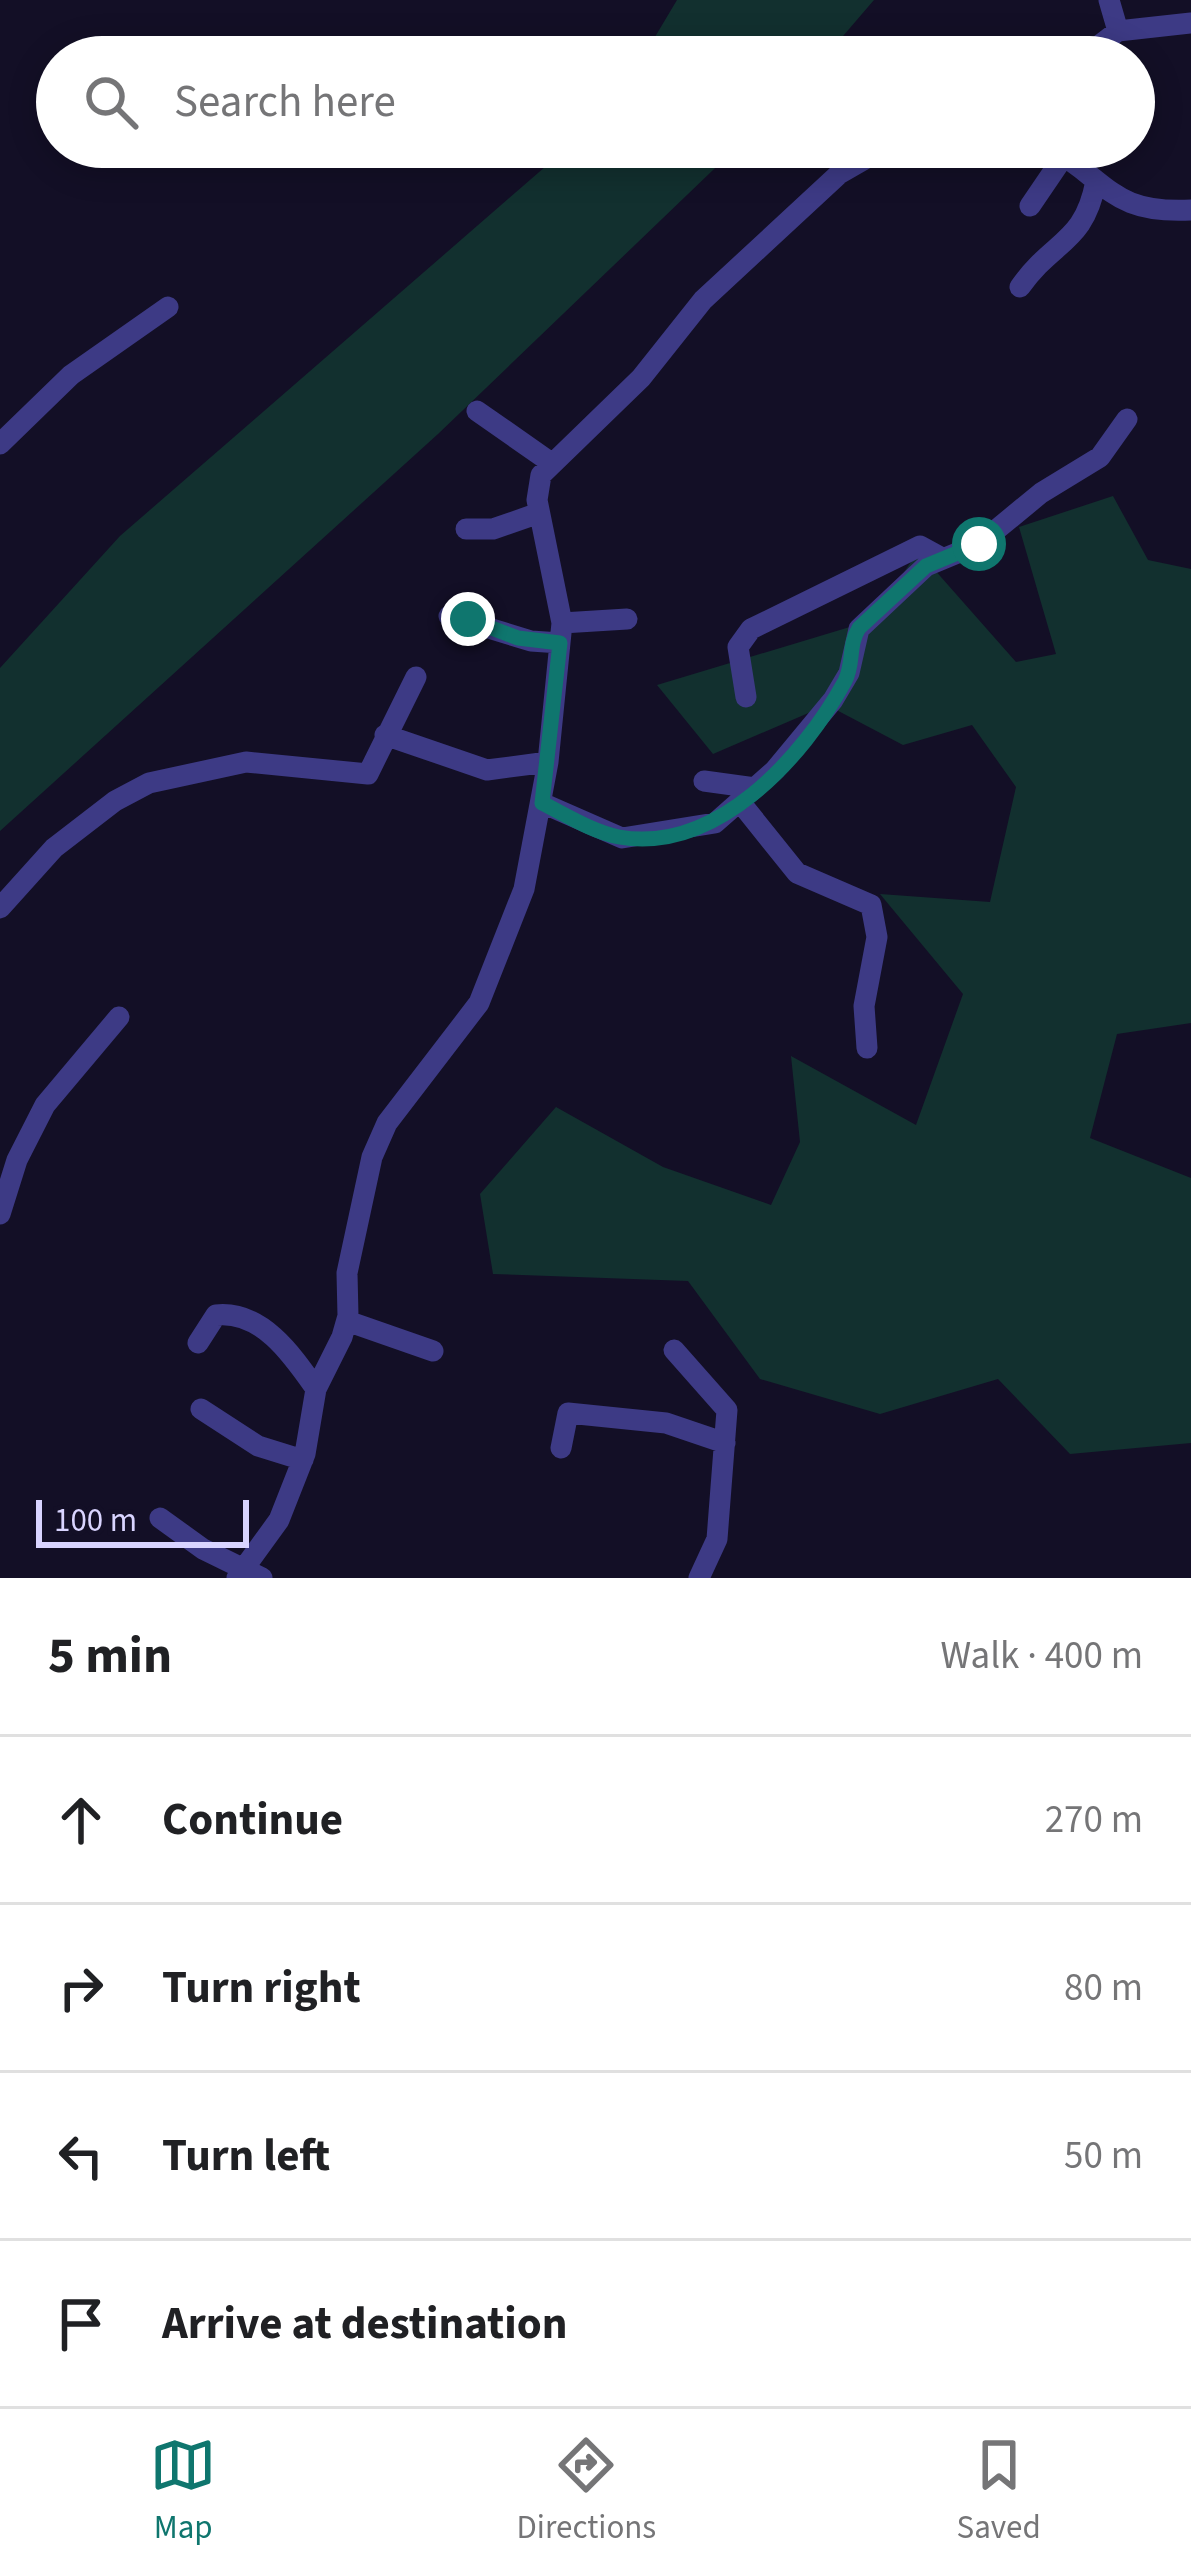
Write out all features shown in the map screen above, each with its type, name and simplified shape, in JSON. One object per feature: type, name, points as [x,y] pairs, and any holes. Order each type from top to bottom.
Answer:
[{"type":"street","points":[[1109,0],[1118,32]]},
{"type":"street","points":[[1113,36],[1191,23]]},
{"type":"street","points":[[160,1518],[203,1550],[248,1574],[280,1520],[302,1460],[316,1389],[346,1322],[347,1273],[372,1157],[387,1123],[479,1003],[524,889],[548,762],[561,633],[537,488],[550,461],[641,378],[703,300],[849,168]]},
{"type":"street","points":[[1030,206],[1048,168]]},
{"type":"street","points":[[1079,168],[1139,209],[1191,210]]},
{"type":"street","points":[[1020,287],[1048,250],[1084,225],[1096,181]]},
{"type":"street","points":[[0,444],[71,375],[168,307]]},
{"type":"street","points":[[477,411],[550,461]]},
{"type":"street","points":[[542,803],[599,830],[629,838],[705,827],[747,795],[801,742],[849,673],[852,640],[859,628],[942,558],[979,544],[1057,482],[1100,457],[1126,419]]},
{"type":"street","points":[[466,529],[494,529],[539,512]]},
{"type":"street","points":[[746,697],[738,647],[751,629],[920,546],[942,558]]},
{"type":"street","points":[[448,616],[531,641],[627,619]]},
{"type":"street","points":[[0,908],[54,848],[136,788],[247,762],[368,774],[416,677]]},
{"type":"street","points":[[385,735],[487,770],[548,762]]},
{"type":"street","points":[[704,781],[747,795],[797,873],[871,904],[877,937],[864,1006],[867,1048]]},
{"type":"street","points":[[0,1214],[17,1160],[46,1105],[118,1017]]},
{"type":"street","points":[[199,1342],[216,1316],[246,1321],[284,1344],[316,1389]]},
{"type":"street","points":[[346,1322],[434,1351]]},
{"type":"street","points":[[674,1350],[724,1402],[717,1539],[699,1578]]},
{"type":"street","points":[[201,1409],[249,1442],[302,1460]]},
{"type":"street","points":[[561,1448],[568,1413],[666,1423],[724,1443]]},
{"type":"green space","points":[[677,0],[874,0],[843,36],[656,36]]},
{"type":"green space","points":[[544,168],[715,168],[438,434],[0,831],[0,668],[120,536]]},
{"type":"green space","points":[[1113,496],[1148,560],[1191,569],[1191,1023],[1117,1034],[1090,1138],[1191,1178],[1191,1443],[1070,1454],[998,1379],[880,1414],[760,1379],[688,1281],[493,1274],[480,1194],[556,1107],[663,1167],[771,1205],[800,1142],[791,1056],[916,1125],[963,994],[880,894],[990,902],[1016,787],[972,725],[903,745],[827,705],[713,754],[657,685],[873,620],[918,551],[1016,662],[1056,654],[1019,527]]},
{"type":"route","points":[[468,619],[518,638],[560,643],[542,803],[614,836],[658,835],[716,824],[726,816],[801,742],[833,700],[849,673],[852,640],[859,628],[926,566],[979,544]]}]
